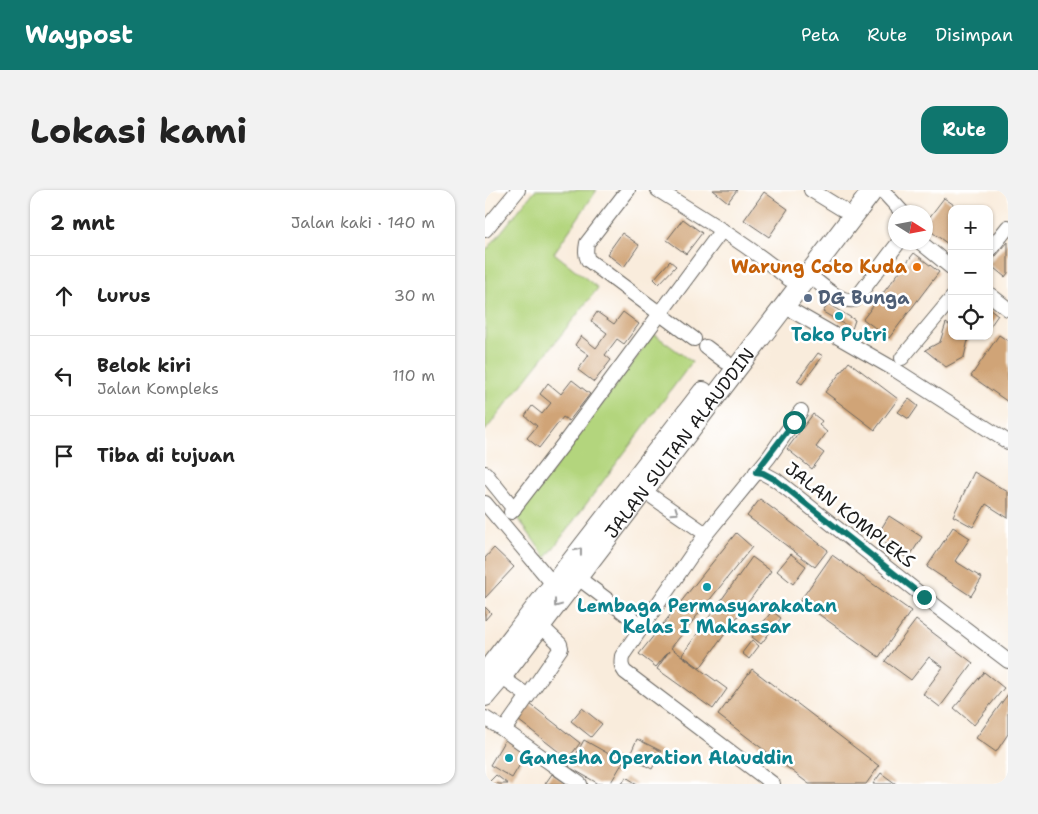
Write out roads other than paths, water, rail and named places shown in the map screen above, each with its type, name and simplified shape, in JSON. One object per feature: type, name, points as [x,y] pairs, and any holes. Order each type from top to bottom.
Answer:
[{"type":"highway","name":"JALAN SULTAN ALAUDDIN","points":[[485,696],[493,675],[553,584],[714,354],[778,270],[829,228],[837,206],[857,190]]},
{"type":"highway","name":"JALAN SULTAN ALAUDDIN","points":[[493,675],[541,626],[873,190]]},
{"type":"street","points":[[485,230],[518,190]]},
{"type":"street","points":[[628,190],[587,243],[586,256],[588,260],[694,339]]},
{"type":"street","points":[[658,190],[722,230],[778,270]]},
{"type":"street","points":[[883,190],[896,205]]},
{"type":"street","points":[[815,192],[837,206]]},
{"type":"street","points":[[990,250],[1008,227]]},
{"type":"street","points":[[485,473],[513,510],[722,230]]},
{"type":"street","points":[[809,275],[839,298],[849,301],[855,300],[893,250]]},
{"type":"street","points":[[931,250],[948,265]]},
{"type":"street","points":[[990,295],[1008,309]]},
{"type":"street","points":[[902,358],[948,303]]},
{"type":"street","points":[[784,306],[894,370],[1008,442]]},
{"type":"street","points":[[773,784],[622,669],[621,665],[622,656],[706,534],[759,473],[801,411]]},
{"type":"street","name":"JALAN KOMPLEKS","points":[[759,473],[776,480],[1008,661]]},
{"type":"street","points":[[644,490],[706,534]]},
{"type":"street","points":[[485,502],[553,584]]},
{"type":"street","points":[[577,578],[642,626]]},
{"type":"street","points":[[504,730],[561,648],[560,644],[541,626]]},
{"type":"street","points":[[493,675],[528,696]]},
{"type":"street","points":[[485,718],[580,784]]},
{"type":"place","name":"Warung Coto Kuda","points":[[917,267]]},
{"type":"place","name":"DG Bunga","points":[[808,298]]},
{"type":"place","name":"Toko Putri","points":[[839,316]]},
{"type":"place","name":"Lembaga Permasyarakatan Kelas I Makassar","points":[[707,587]]},
{"type":"place","name":"Ganesha Operation Alauddin","points":[[509,758]]}]
